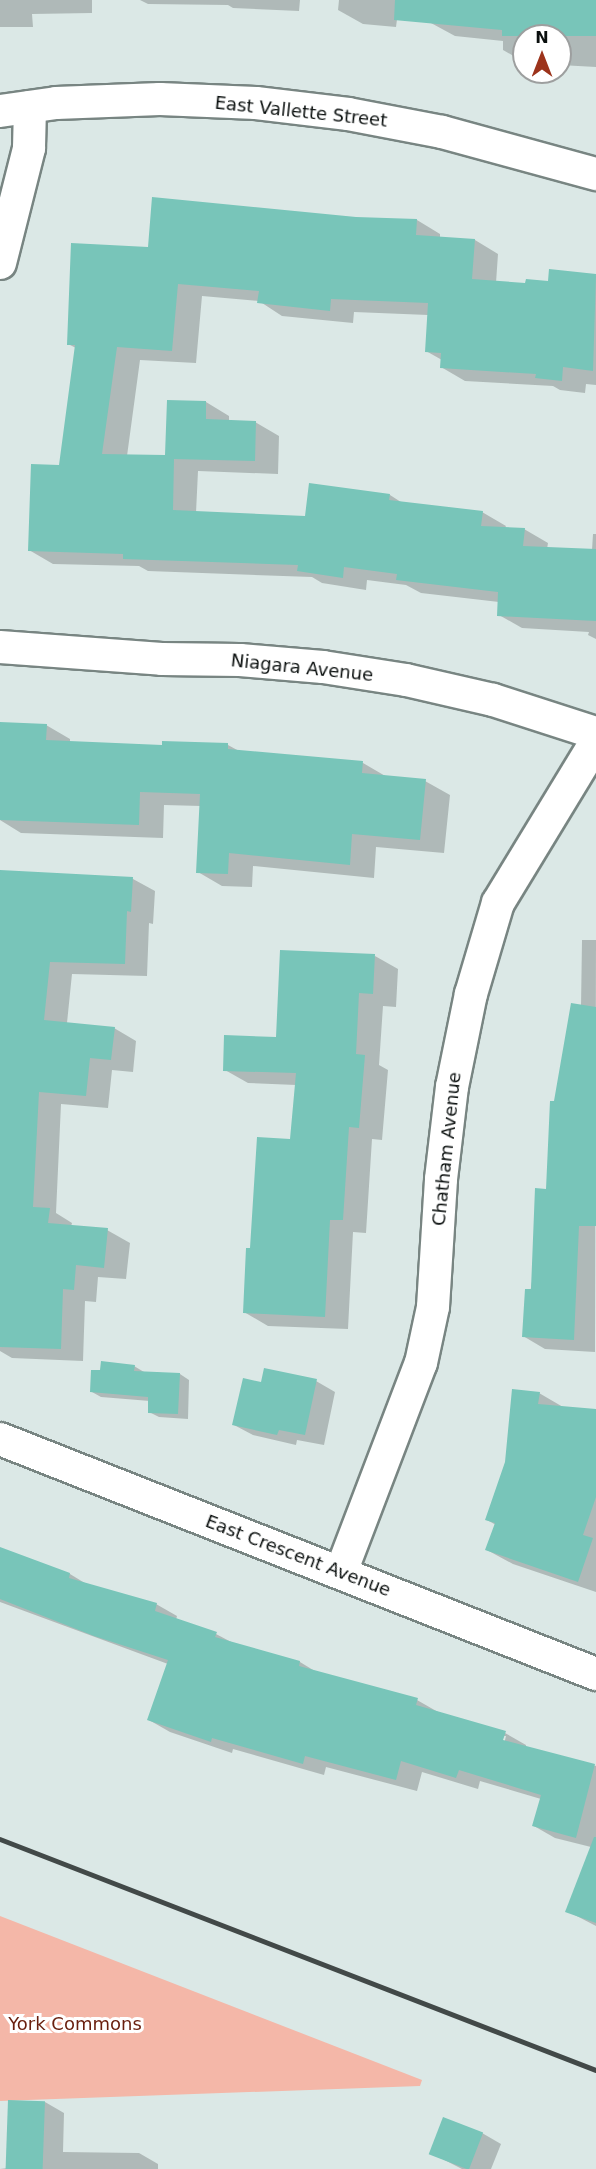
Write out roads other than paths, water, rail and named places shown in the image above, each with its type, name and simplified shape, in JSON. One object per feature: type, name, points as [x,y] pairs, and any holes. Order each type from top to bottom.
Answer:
[{"type":"street","name":"East Vallette Street","points":[[15,109],[56,103],[160,99],[256,104],[348,114],[442,132],[596,174]]},
{"type":"street","points":[[0,263],[29,148],[15,109]]},
{"type":"street","name":"Niagara Avenue","points":[[0,647],[162,659],[240,660],[324,667],[406,680],[493,700],[596,733]]},
{"type":"street","name":"Chatham Avenue","points":[[341,1572],[421,1363],[433,1307],[441,1179],[452,1087],[471,994],[498,903],[596,742]]},
{"type":"street","name":"East Crescent Avenue","points":[[0,1439],[596,1674]]},
{"type":"railway","points":[[0,1839],[596,2070]]},
{"type":"park label","name":"York Commons","points":[[75,2024]]}]
